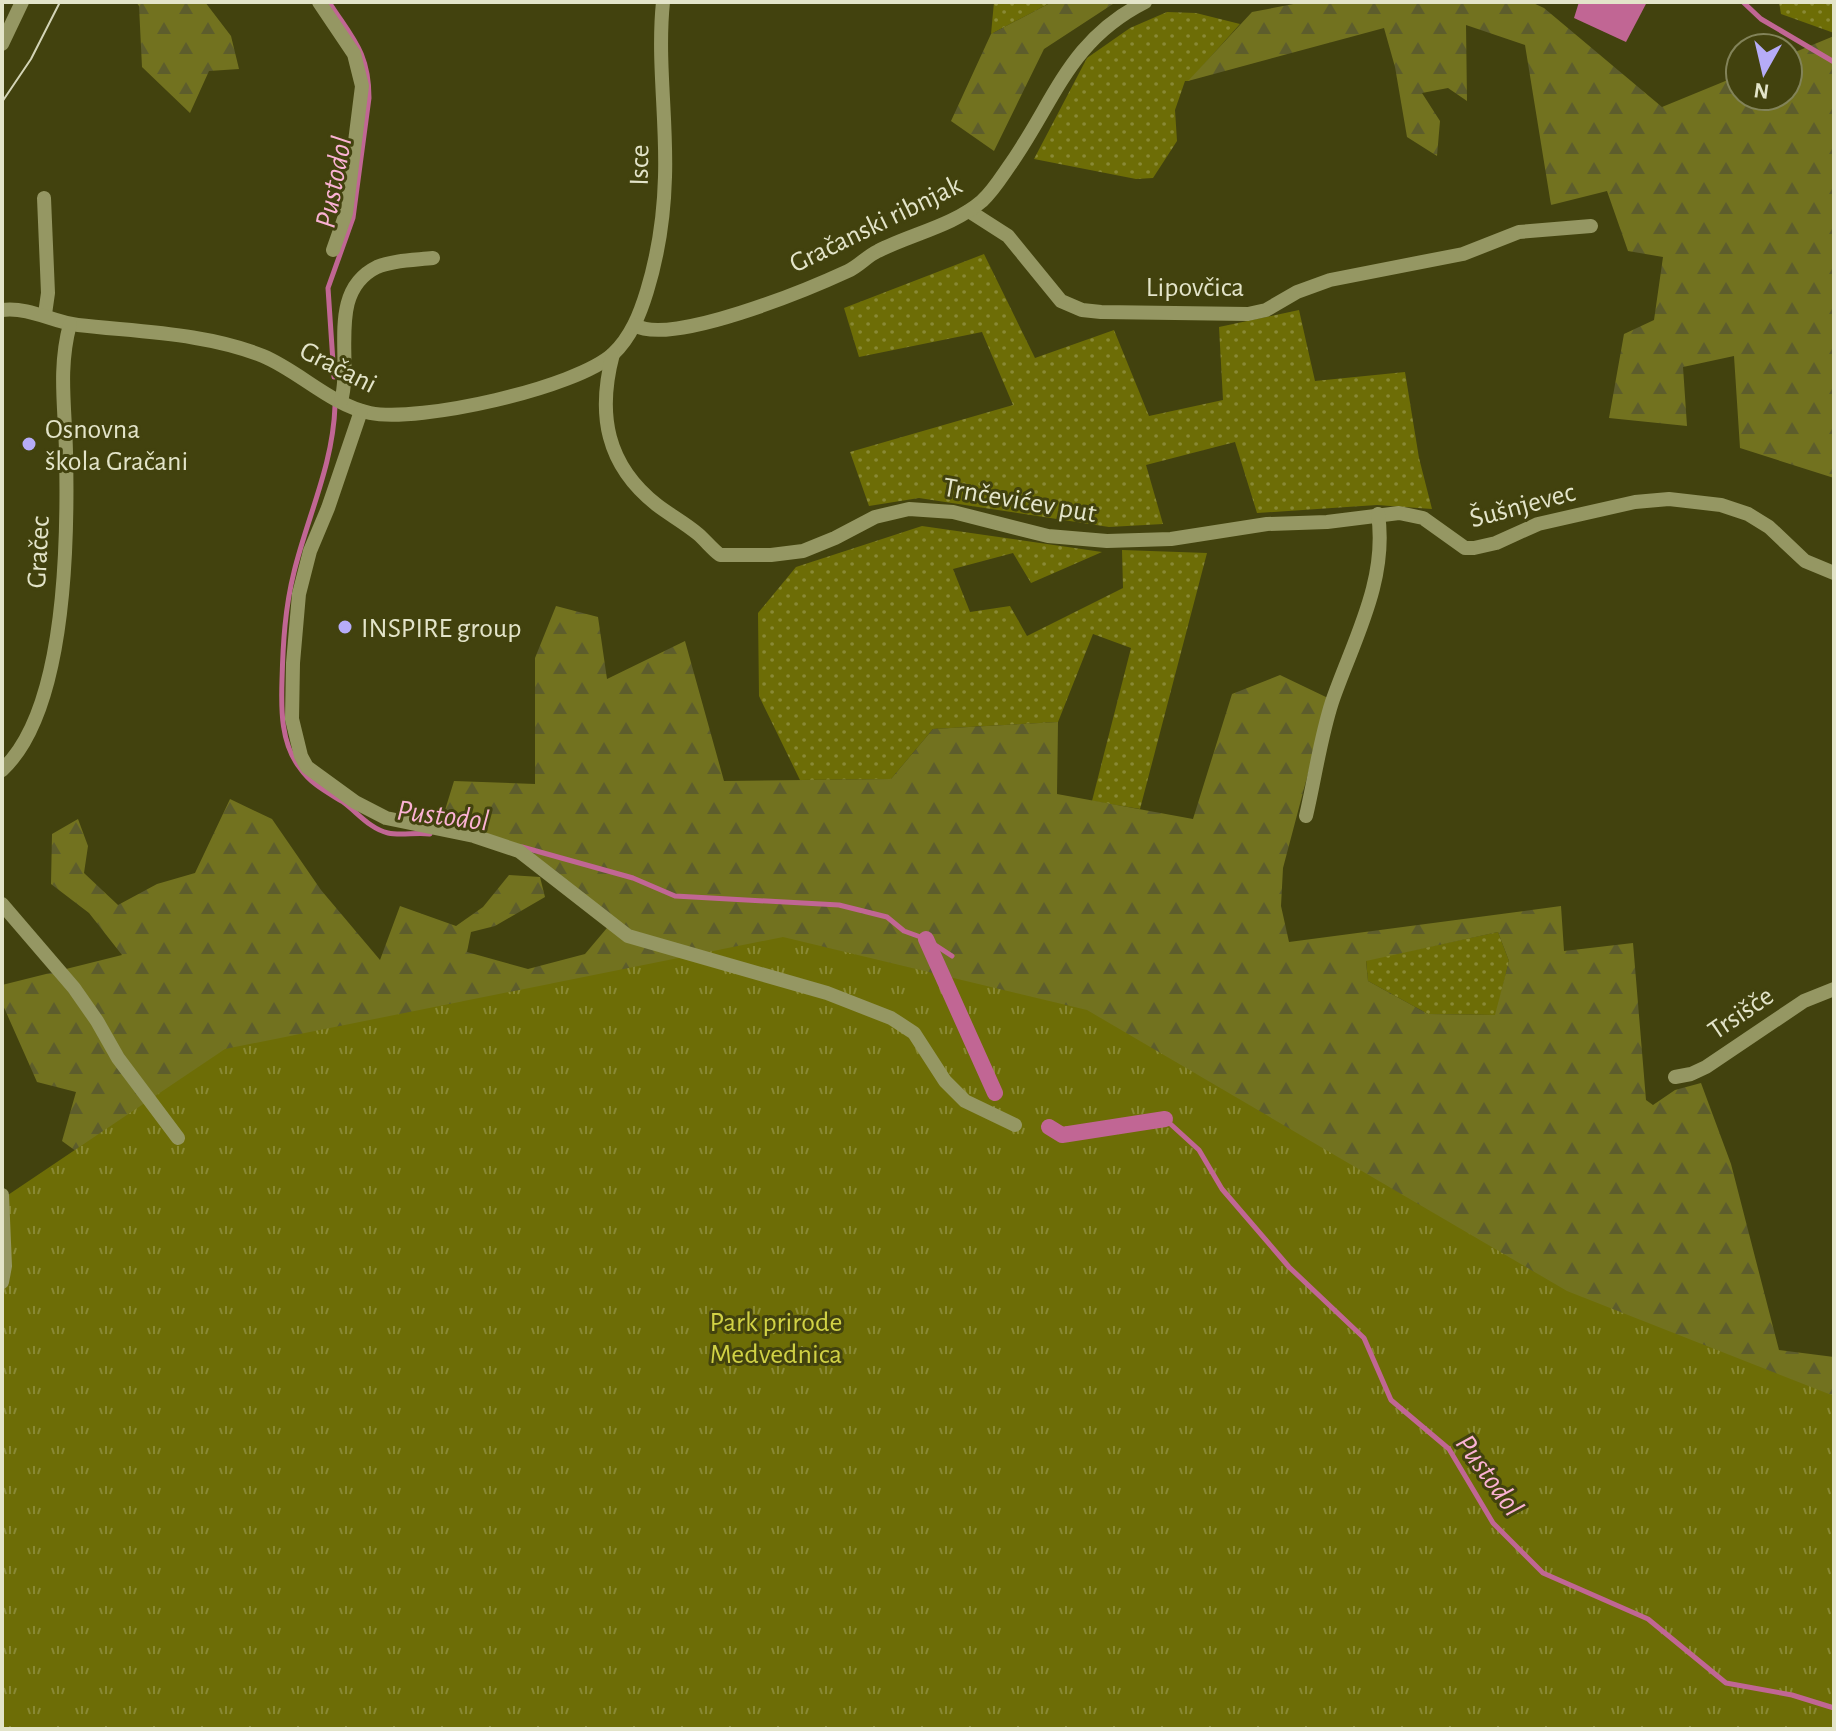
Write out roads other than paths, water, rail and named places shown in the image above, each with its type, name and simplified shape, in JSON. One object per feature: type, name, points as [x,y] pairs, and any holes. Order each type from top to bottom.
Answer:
[{"type":"street","points":[[2,44],[22,2]]},
{"type":"street","points":[[319,2],[354,54],[362,86],[346,213],[333,250]]},
{"type":"street","name":"Isce","points":[[635,325],[647,291],[662,219],[665,177],[661,46],[663,2]]},
{"type":"street","name":"Gračanski ribnjak","points":[[635,325],[653,332],[667,332],[705,324],[770,302],[851,269],[877,251],[969,211],[996,186],[1031,136],[1060,82],[1087,44],[1118,18],[1145,2]]},
{"type":"street","points":[[44,198],[48,293],[45,314]]},
{"type":"street","name":"Lipovčica","points":[[969,211],[1008,236],[1061,301],[1082,310],[1101,312],[1248,314],[1266,310],[1297,292],[1330,280],[1463,254],[1519,232],[1591,226]]},
{"type":"street","points":[[341,401],[345,386],[347,306],[353,288],[376,268],[433,258]]},
{"type":"street","name":"Gračani","points":[[2,310],[45,314],[70,324],[146,332],[230,346],[273,361],[361,411],[391,414],[451,410],[509,396],[581,373],[613,354],[635,325]]},
{"type":"street","name":"Gračec","points":[[2,770],[40,711],[51,668],[63,579],[66,472],[61,374],[70,324]]},
{"type":"street","name":"Trnčevićev put","points":[[613,354],[604,399],[615,453],[632,483],[697,533],[715,552],[728,557],[803,551],[875,517],[909,509],[953,512],[1048,536],[1107,541],[1171,539],[1238,528],[1327,522],[1378,514]]},
{"type":"street","name":"Trnčevićev put","points":[[581,373],[604,399]]},
{"type":"street","points":[[361,411],[310,551],[299,594],[292,694],[296,740],[307,767],[369,811],[386,818],[474,836],[519,851],[628,936],[827,993],[891,1018],[914,1033],[945,1081],[965,1101],[1015,1125]]},
{"type":"street","name":"Šušnjevec","points":[[1378,514],[1399,513],[1423,518],[1465,548],[1474,548],[1496,543],[1538,524],[1635,502],[1669,499],[1703,502],[1734,509],[1759,520],[1805,561],[1834,573]]},
{"type":"street","points":[[1306,816],[1323,734],[1375,584],[1381,543],[1378,514]]},
{"type":"street","points":[[2,904],[74,988],[118,1058],[178,1138]]},
{"type":"street","name":"Trsišče","points":[[1675,1077],[1706,1067],[1804,1001],[1834,989]]},
{"type":"street","points":[[2,1195],[5,1266],[2,1282]]},
{"type":"waterway","name":"Pustodol","points":[[329,2],[362,57],[369,98],[353,218],[328,288],[334,377]]},
{"type":"waterway","points":[[1743,2],[1761,19],[1834,62]]},
{"type":"waterway","name":"Pustodol","points":[[335,406],[330,449],[288,599],[282,691],[286,738],[294,759],[309,779],[370,824],[393,834],[430,834]]},
{"type":"waterway","name":"Pustodol","points":[[522,847],[633,878],[675,896],[839,905],[887,917],[904,931],[926,939],[952,956]]},
{"type":"waterway","points":[[926,939],[995,1093]]},
{"type":"waterway","name":"Pustodol","points":[[1165,1119],[1199,1150],[1222,1189],[1289,1267],[1364,1338],[1391,1400],[1449,1449],[1493,1523],[1543,1573],[1648,1619],[1726,1683],[1792,1695],[1834,1708]]},
{"type":"waterway","points":[[1049,1127],[1062,1135],[1165,1119]]},
{"type":"tram line","points":[[2,102],[31,59],[60,2]]},
{"type":"place","name":"Osnovna škola Gračani","points":[[29,444]]},
{"type":"place","name":"INSPIRE group","points":[[345,627]]},
{"type":"park label","name":"Park prirode Medvednica","points":[[776,1337]]}]
